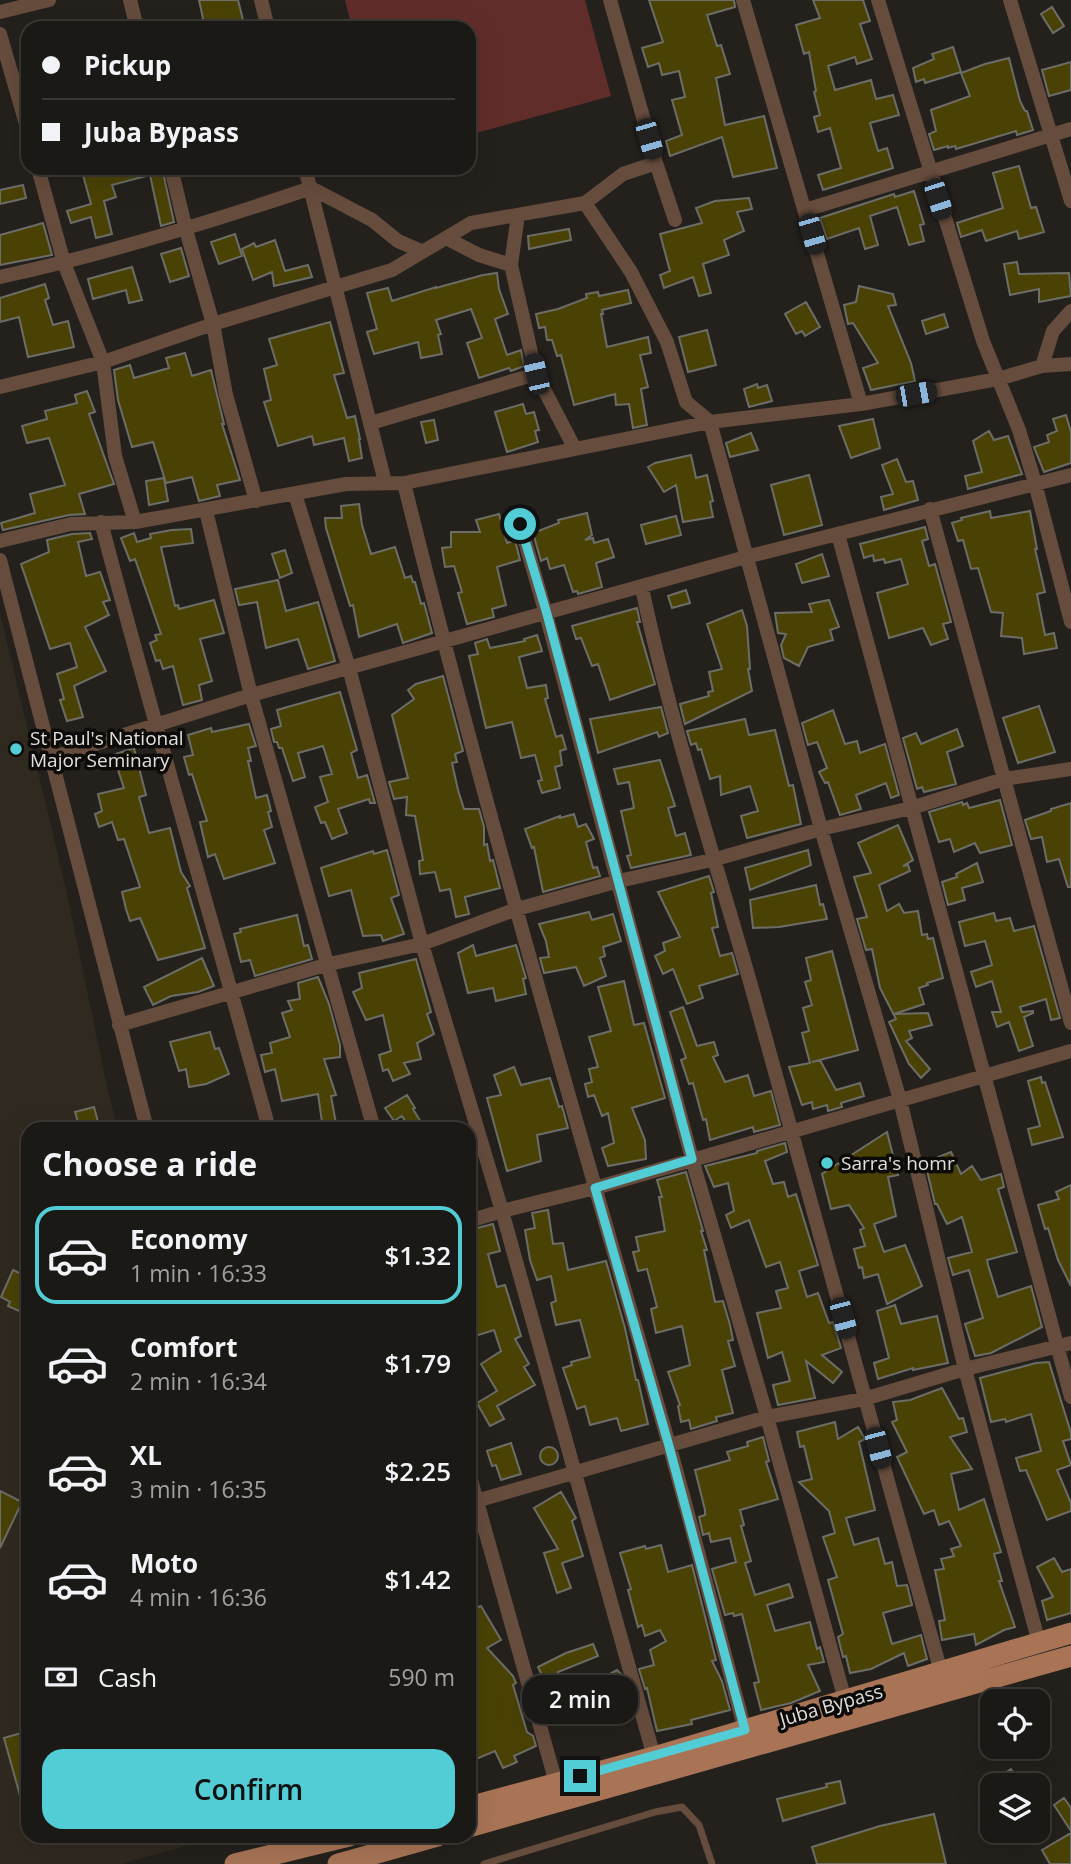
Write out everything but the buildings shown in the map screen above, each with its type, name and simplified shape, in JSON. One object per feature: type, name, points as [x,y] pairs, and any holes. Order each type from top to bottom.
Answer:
[{"type":"main road","name":"Juba Bypass","points":[[476,1805],[654,1757],[1071,1633]]},
{"type":"main road","name":"Juba Bypass","points":[[476,1825],[1071,1656]]},
{"type":"main road","points":[[235,1864],[317,1843]]},
{"type":"main road","points":[[342,1863],[413,1843]]},
{"type":"street","points":[[0,12],[49,0]]},
{"type":"street","points":[[130,0],[135,21]]},
{"type":"street","points":[[261,0],[266,21]]},
{"type":"street","points":[[610,0],[674,220]]},
{"type":"street","points":[[743,0],[861,404]]},
{"type":"street","points":[[878,0],[983,341],[1019,430],[1071,622]]},
{"type":"street","points":[[1010,0],[1071,201]]},
{"type":"street","points":[[0,34],[21,107]]},
{"type":"street","points":[[806,210],[1071,129]]},
{"type":"street","points":[[0,387],[103,362],[213,324],[392,270],[471,223],[585,203],[623,174],[656,163]]},
{"type":"street","points":[[40,175],[64,263],[103,362],[115,456],[135,522]]},
{"type":"street","points":[[173,175],[213,324],[226,395],[256,501]]},
{"type":"street","points":[[307,175],[385,482]]},
{"type":"street","points":[[0,277],[64,263],[186,230],[311,188],[372,220],[398,241],[421,251]]},
{"type":"street","points":[[585,203],[631,272],[667,342],[686,402],[710,422],[821,829],[900,1100],[965,1369],[1039,1643]]},
{"type":"street","points":[[518,215],[511,265],[536,374],[575,449]]},
{"type":"street","points":[[446,238],[479,254],[511,265]]},
{"type":"street","points":[[1042,366],[1053,331],[1071,311]]},
{"type":"street","points":[[0,541],[71,524],[135,522],[346,484],[404,483],[710,422],[861,404],[998,379],[1042,366],[1071,364]]},
{"type":"street","points":[[371,423],[536,374]]},
{"type":"street","points":[[51,758],[251,695],[746,557],[1071,475]]},
{"type":"street","points":[[404,483],[444,642],[517,909],[669,1446],[745,1730]]},
{"type":"street","points":[[295,494],[349,668],[422,944],[475,1122]]},
{"type":"street","points":[[930,509],[1071,1023]]},
{"type":"street","points":[[205,511],[251,695],[372,1122]]},
{"type":"street","points":[[100,522],[154,725],[267,1122]]},
{"type":"street","points":[[520,524],[547,614],[692,1159],[845,1700]]},
{"type":"street","points":[[838,534],[983,1076],[1064,1345],[1071,1397]]},
{"type":"street","points":[[0,560],[145,1122]]},
{"type":"street","points":[[642,588],[656,654],[792,1130],[941,1672]]},
{"type":"street","points":[[119,1025],[329,964],[422,944],[517,909],[619,881],[716,859],[821,829],[911,808],[1004,779],[1071,769]]},
{"type":"street","points":[[476,1219],[595,1188],[1071,1051]]},
{"type":"street","points":[[476,1124],[654,1757]]},
{"type":"street","points":[[476,1501],[767,1417],[864,1399],[965,1369],[1064,1345]]},
{"type":"street","points":[[476,1512],[556,1783]]},
{"type":"street","points":[[341,1843],[342,1863]]},
{"type":"lane","points":[[484,1864],[655,1812],[682,1807],[699,1825],[712,1864]]},
{"type":"shaded area","points":[[345,0],[585,0],[611,96],[476,133],[476,21],[350,21]]},
{"type":"shaded area","points":[[0,613],[65,885],[116,1122],[21,1122],[21,1843],[195,1843],[121,1864],[0,1864]]},
{"type":"place","name":"St Paul's National Major Seminary","points":[[16,749]]},
{"type":"place","name":"Sarra's homr","points":[[827,1163]]},
{"type":"route","points":[[520,524],[547,614],[692,1159],[595,1188],[669,1446],[745,1730],[580,1776]]}]
